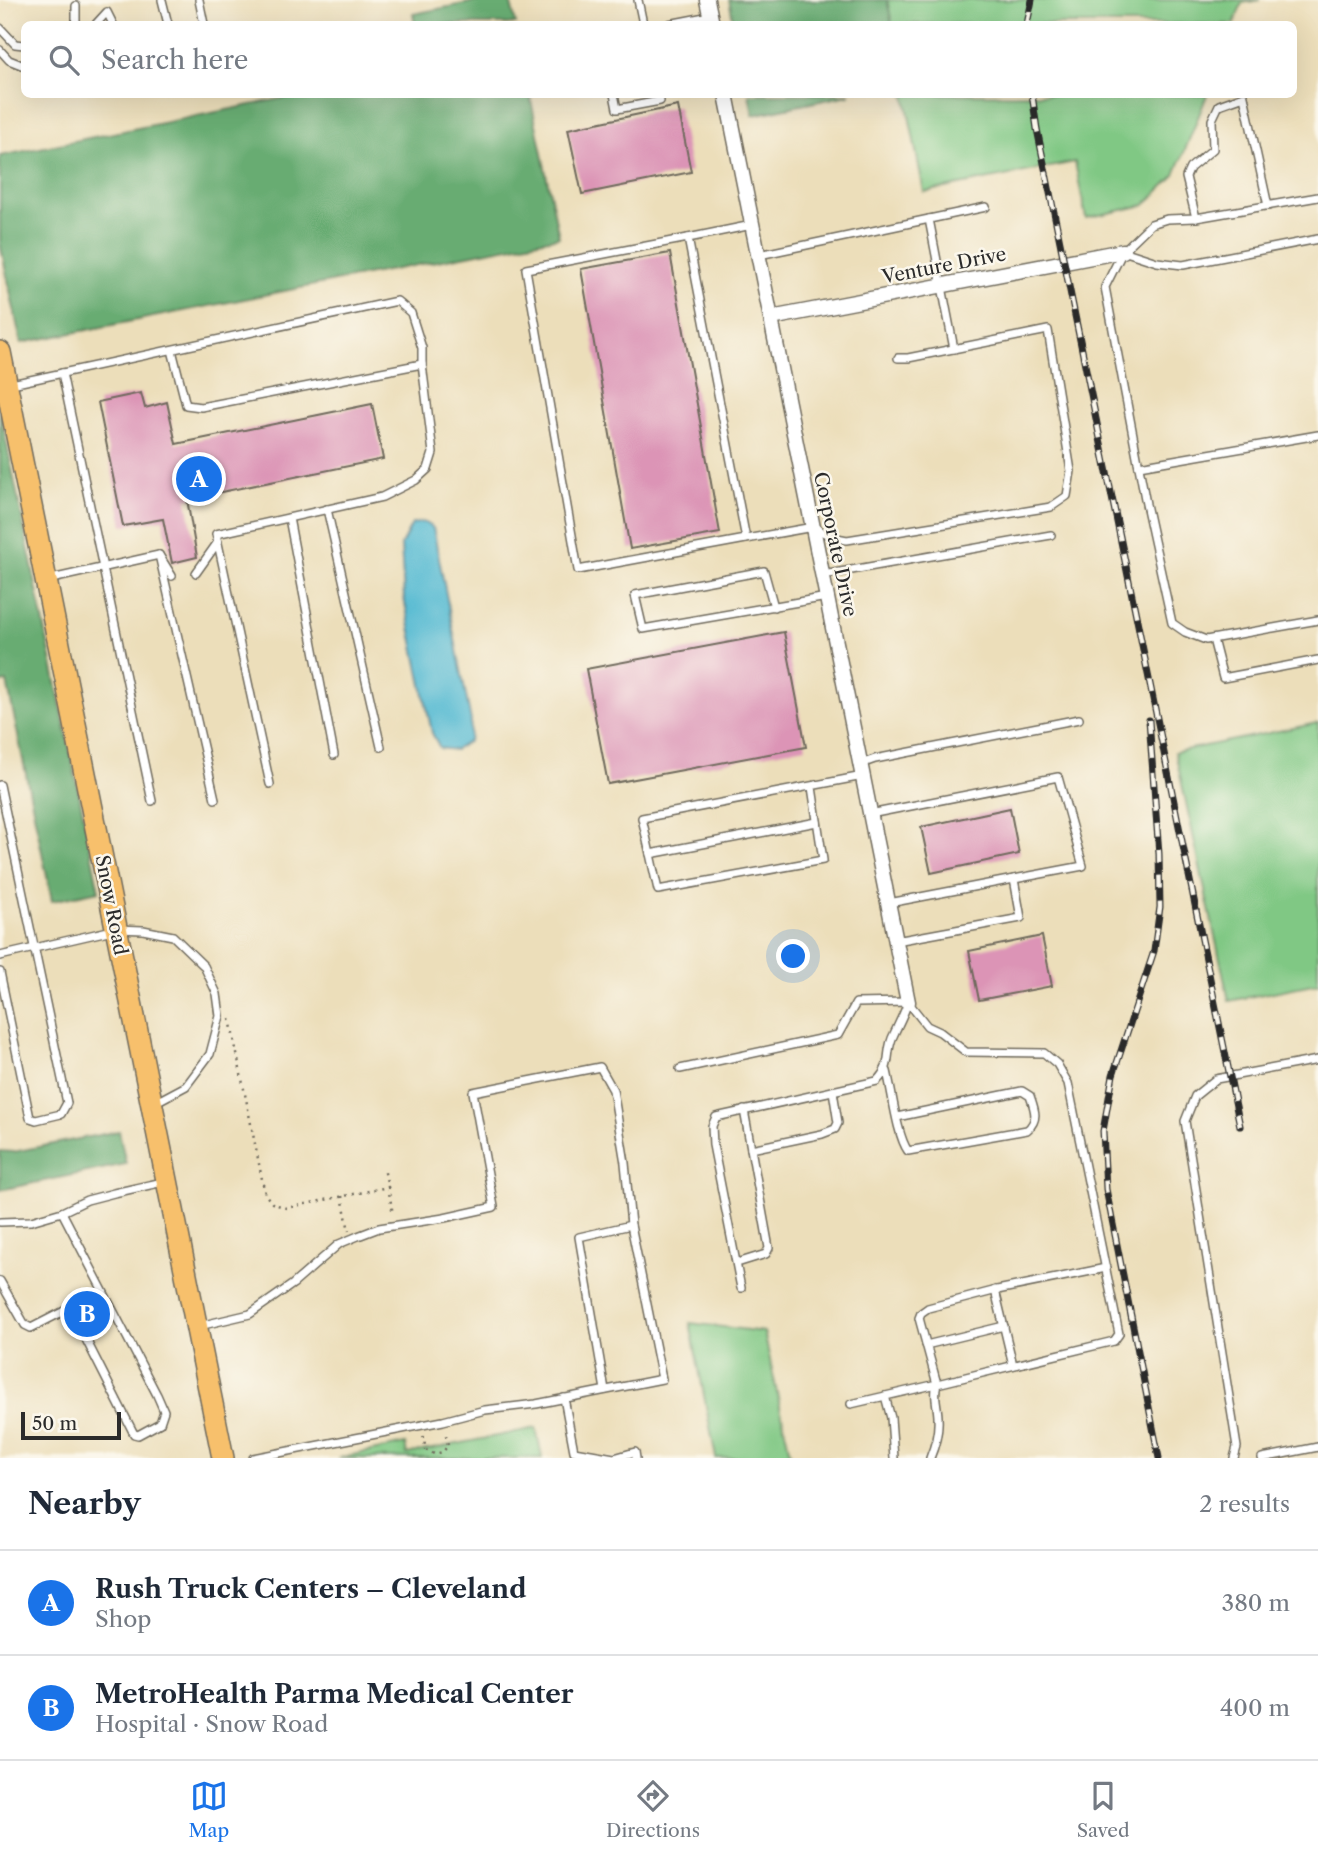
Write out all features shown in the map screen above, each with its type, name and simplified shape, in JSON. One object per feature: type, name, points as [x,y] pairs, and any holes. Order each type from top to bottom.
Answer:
[{"type":"main road","name":"Snow Road","points":[[0,352],[223,1458]]},
{"type":"street","points":[[707,0],[711,20]]},
{"type":"street","name":"Corporate Drive","points":[[727,98],[908,1002]]},
{"type":"street","name":"Venture Drive","points":[[771,318],[1123,251]]},
{"type":"lane","points":[[162,0],[167,21]]},
{"type":"lane","points":[[199,0],[203,21]]},
{"type":"lane","points":[[638,0],[642,21]]},
{"type":"lane","points":[[76,6],[76,21]]},
{"type":"lane","points":[[99,21],[107,12],[112,21]]},
{"type":"lane","points":[[0,28],[15,44],[21,45]]},
{"type":"lane","points":[[0,50],[9,60],[21,65]]},
{"type":"lane","points":[[615,98],[617,109],[660,101],[659,98]]},
{"type":"lane","points":[[1196,218],[1186,177],[1190,168],[1213,149],[1212,120],[1219,105],[1238,98]]},
{"type":"lane","points":[[1244,98],[1268,206]]},
{"type":"lane","points":[[1318,197],[1196,218],[1167,219],[1151,224],[1123,251],[1105,287],[1172,622],[1206,640],[1318,620]]},
{"type":"lane","points":[[758,255],[986,207]]},
{"type":"lane","points":[[929,219],[954,349]]},
{"type":"lane","points":[[752,225],[526,269],[578,570],[813,527],[832,537],[847,540],[1051,507],[1067,496],[1072,471],[1048,330],[898,358]]},
{"type":"lane","points":[[688,238],[746,539]]},
{"type":"lane","points":[[1123,251],[1157,262],[1182,265],[1318,239]]},
{"type":"lane","points":[[7,385],[397,301],[411,313],[422,348],[433,453],[428,469],[415,480],[382,497],[216,534],[270,784]]},
{"type":"lane","points":[[172,350],[186,405],[201,407],[422,364]]},
{"type":"lane","points":[[62,373],[152,801]]},
{"type":"lane","points":[[1139,466],[1318,435]]},
{"type":"lane","points":[[327,509],[381,747]]},
{"type":"lane","points":[[289,518],[334,755]]},
{"type":"lane","points":[[823,575],[1051,535]]},
{"type":"lane","points":[[197,573],[218,542]]},
{"type":"lane","points":[[46,580],[159,555]]},
{"type":"lane","points":[[159,555],[172,576]]},
{"type":"lane","points":[[159,555],[215,799]]},
{"type":"lane","points":[[774,607],[764,571],[635,595],[643,629],[774,607],[828,597]]},
{"type":"lane","points":[[1213,639],[1223,678],[1318,660]]},
{"type":"lane","points":[[812,786],[823,860],[658,890],[642,818],[812,786],[862,770],[875,759],[1079,719]]},
{"type":"lane","points":[[870,814],[1058,776],[1083,866],[889,903]]},
{"type":"lane","points":[[0,785],[67,1103],[61,1114],[36,1120],[30,1118],[0,972]]},
{"type":"lane","points":[[650,854],[817,822]]},
{"type":"lane","points":[[896,941],[1021,918],[1014,878]]},
{"type":"lane","points":[[0,956],[117,929],[143,930],[173,936],[204,966],[217,994],[220,1016],[210,1054],[186,1086],[152,1104]]},
{"type":"lane","points":[[680,1069],[838,1035],[856,1003],[908,1002]]},
{"type":"lane","points":[[897,1117],[1022,1091],[1030,1096],[1036,1114],[1034,1124],[1027,1130],[908,1151],[903,1145],[887,1071],[894,1034],[908,1002]]},
{"type":"lane","points":[[851,1404],[1114,1341],[1119,1334],[1068,1083],[1057,1064],[1044,1053],[966,1052],[940,1032],[927,1026],[908,1002]]},
{"type":"lane","points":[[1234,1458],[1237,1447],[1185,1121],[1195,1096],[1216,1079],[1318,1060]]},
{"type":"lane","points":[[197,1326],[250,1314],[293,1284],[339,1244],[351,1239],[379,1228],[494,1207],[473,1092],[600,1067],[612,1090],[625,1163],[631,1226],[662,1380],[485,1410],[420,1426],[253,1458]]},
{"type":"lane","points":[[741,1288],[713,1145],[712,1126],[716,1116],[877,1081],[887,1071]]},
{"type":"lane","points":[[751,1149],[822,1135],[835,1129],[838,1123],[833,1091]]},
{"type":"lane","points":[[737,1263],[766,1254],[769,1248],[744,1110]]},
{"type":"lane","points":[[0,1222],[31,1221],[62,1212],[87,1200],[167,1181]]},
{"type":"lane","points":[[62,1212],[157,1395],[164,1411],[160,1423],[138,1435],[134,1434],[70,1308]]},
{"type":"lane","points":[[605,1390],[579,1237],[631,1226]]},
{"type":"lane","points":[[930,1458],[935,1446],[939,1419],[935,1390],[937,1384],[919,1318],[921,1312],[995,1290],[1106,1268]]},
{"type":"lane","points":[[0,1281],[25,1325],[31,1328],[102,1290]]},
{"type":"lane","points":[[995,1290],[1013,1365]]},
{"type":"lane","points":[[926,1345],[1004,1326]]},
{"type":"lane","points":[[885,1396],[891,1418],[894,1458]]},
{"type":"lane","points":[[564,1398],[574,1451],[614,1458],[635,1452],[636,1458]]},
{"type":"lane","points":[[1262,1458],[1318,1447]]},
{"type":"path","points":[[229,1014],[265,1194],[272,1203],[286,1208],[388,1187]]},
{"type":"path","points":[[384,1168],[395,1225]]},
{"type":"path","points":[[342,1196],[351,1239]]},
{"type":"path","points":[[420,1426],[426,1450],[439,1455],[448,1445],[443,1421]]},
{"type":"green space","points":[[483,0],[510,0],[515,21],[414,21],[413,14]]},
{"type":"green space","points":[[729,0],[887,0],[891,21],[733,21]]},
{"type":"green space","points":[[887,0],[1260,0],[1242,3],[1235,21],[891,21]]},
{"type":"green space","points":[[284,98],[531,98],[559,237],[21,343],[0,243],[0,156]]},
{"type":"green space","points":[[750,98],[835,98],[753,115]]},
{"type":"green space","points":[[906,98],[1206,98],[1175,175],[1145,205],[1086,218],[1075,162],[924,192]]},
{"type":"green space","points":[[0,411],[99,891],[52,901],[7,682],[0,683]]},
{"type":"green space","points":[[1318,723],[1318,983],[1229,1001],[1175,752]]},
{"type":"green space","points":[[119,1131],[126,1164],[0,1190],[0,1151],[13,1152]]},
{"type":"green space","points":[[690,1323],[764,1332],[791,1458],[716,1458]]},
{"type":"green space","points":[[536,1428],[542,1458],[338,1458],[405,1444],[407,1454]]},
{"type":"water","points":[[423,522],[433,528],[471,721],[469,741],[455,750],[440,748],[432,733],[404,598],[401,545],[412,524]]},
{"type":"building","points":[[678,106],[691,172],[582,194],[568,129]]},
{"type":"building","points":[[670,253],[720,533],[630,549],[581,269]]},
{"type":"building","points":[[141,393],[145,408],[167,402],[176,444],[372,404],[383,459],[187,499],[197,557],[172,563],[163,519],[123,526],[98,402]]},
{"type":"building","points":[[784,632],[806,747],[608,784],[586,669]]},
{"type":"building","points":[[1010,808],[1019,854],[931,873],[921,827]]},
{"type":"building","points":[[1042,936],[1052,986],[979,1000],[969,951]]},
{"type":"railway","points":[[1028,21],[1032,0]]},
{"type":"railway","points":[[1033,98],[1240,1126]]},
{"type":"railway","points":[[1149,720],[1159,854],[1160,907],[1154,951],[1113,1075],[1103,1131],[1106,1189],[1159,1458]]},
{"type":"place","name":"Rush Truck Centers – Cleveland","points":[[199,479]]},
{"type":"place","name":"MetroHealth Parma Medical Center","points":[[87,1314]]}]
